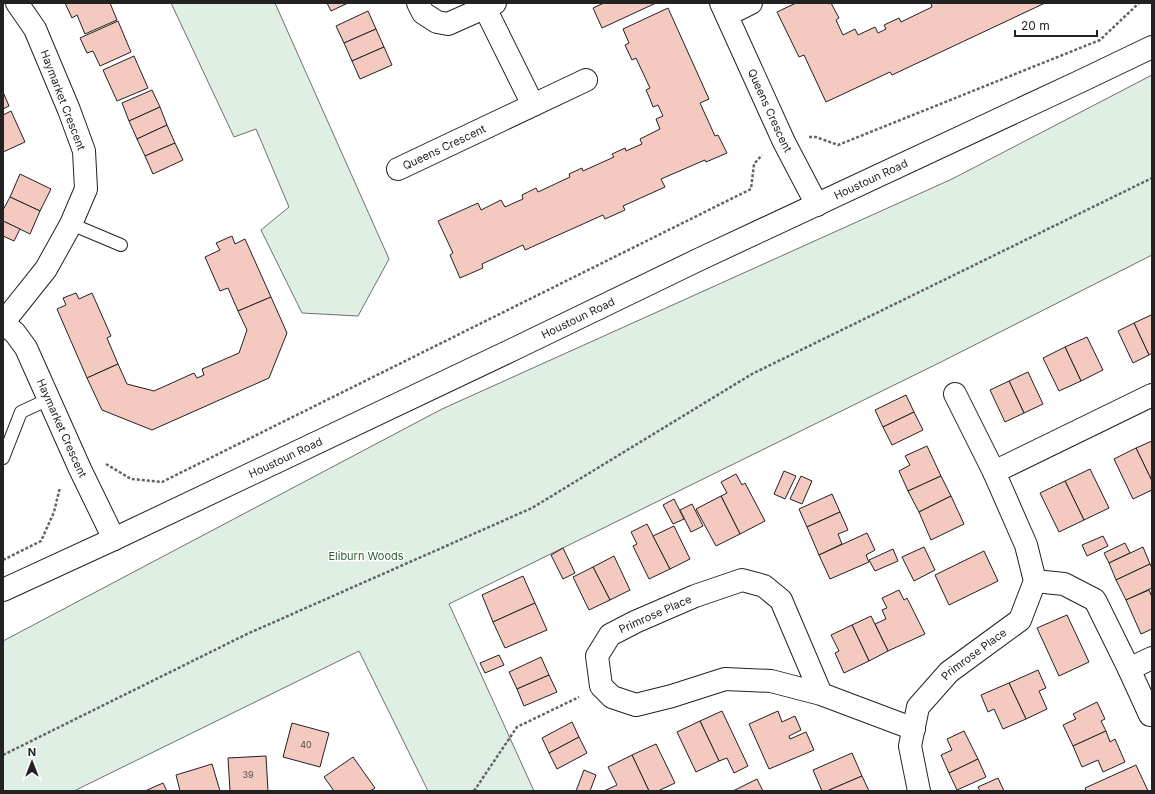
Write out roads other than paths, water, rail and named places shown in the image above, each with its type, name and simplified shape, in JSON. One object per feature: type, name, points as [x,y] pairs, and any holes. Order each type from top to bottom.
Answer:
[{"type":"street","name":"Haymarket Crescent","points":[[17,3],[35,29],[69,110],[84,151],[86,189],[71,224],[46,269],[3,323],[15,333],[26,348],[80,469],[114,539]]},
{"type":"street","points":[[418,3],[423,13],[437,22],[448,24],[490,6],[533,105]]},
{"type":"street","name":"Queens Crescent","points":[[751,3],[724,9],[784,142],[817,205]]},
{"type":"street","name":"Houstoun Road","points":[[3,590],[114,539],[700,259],[1152,47]]},
{"type":"street","name":"Queens Crescent","points":[[398,169],[586,80]]},
{"type":"street","points":[[955,394],[994,472],[1026,545],[1035,581],[1064,584],[1095,600],[1150,715]]},
{"type":"street","points":[[994,472],[1152,395]]},
{"type":"street","name":"Primrose Place","points":[[742,580],[764,586],[781,600],[821,694],[771,681],[725,679],[672,696],[636,705],[612,697],[601,686],[597,656],[610,635],[635,622],[688,599],[742,580]]},
{"type":"street","name":"Primrose Place","points":[[919,791],[910,746],[918,707],[949,672],[1020,620],[1035,581]]},
{"type":"street","points":[[1129,669],[1152,658]]},
{"type":"street","points":[[821,694],[914,730]]},
{"type":"lane","points":[[71,224],[120,245]]},
{"type":"lane","points":[[3,458],[21,412],[49,399]]},
{"type":"park label","name":"Eliburn Woods","points":[[366,556]]}]
